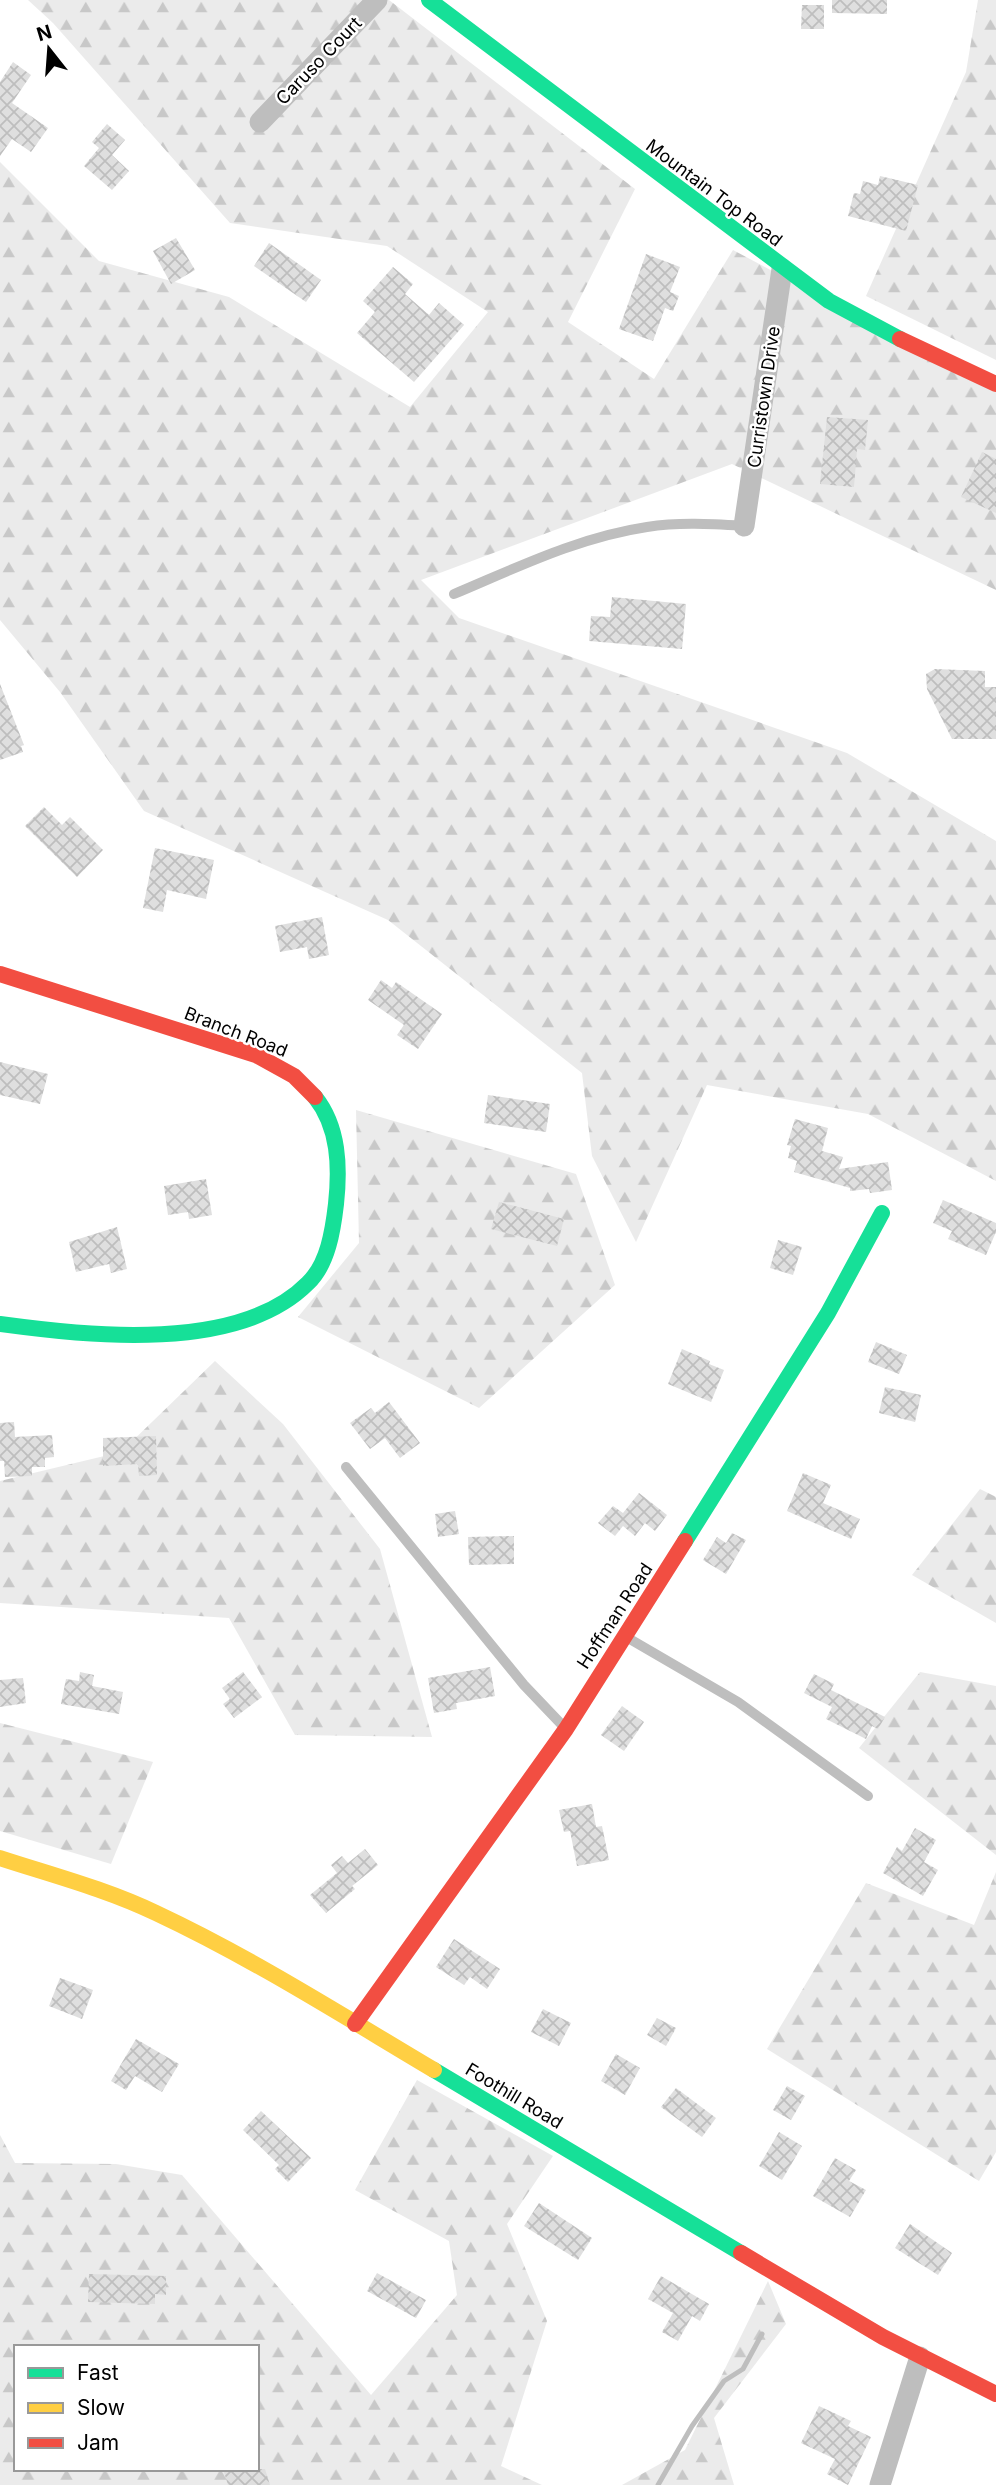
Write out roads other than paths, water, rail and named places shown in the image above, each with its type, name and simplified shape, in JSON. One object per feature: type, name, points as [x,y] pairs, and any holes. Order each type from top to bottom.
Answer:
[{"type":"street","name":"Caruso Court","points":[[260,122],[377,0]]},
{"type":"street","name":"Mountain Top Road","points":[[429,0],[782,268],[865,322],[996,384]]},
{"type":"street","name":"Curristown Drive","points":[[744,526],[782,268]]},
{"type":"street","name":"Branch Road","points":[[0,974],[228,1045],[292,1074],[325,1110],[338,1143],[340,1165],[327,1251],[312,1280],[299,1294],[279,1306],[240,1322],[206,1329],[106,1335],[0,1324]]},
{"type":"street","name":"Hoffman Road","points":[[355,2024],[566,1729],[828,1313],[882,1213]]},
{"type":"street","name":"Foothill Road","points":[[0,1858],[98,1889],[156,1913],[355,2024],[920,2357],[996,2394]]},
{"type":"street","points":[[880,2485],[920,2357]]},
{"type":"lane","points":[[454,594],[603,535],[648,526],[744,526]]},
{"type":"lane","points":[[346,1467],[524,1685],[566,1729]]},
{"type":"lane","points":[[625,1636],[738,1702],[868,1796]]},
{"type":"waterway","points":[[658,2485],[692,2426],[724,2381],[743,2369],[762,2334]]}]
